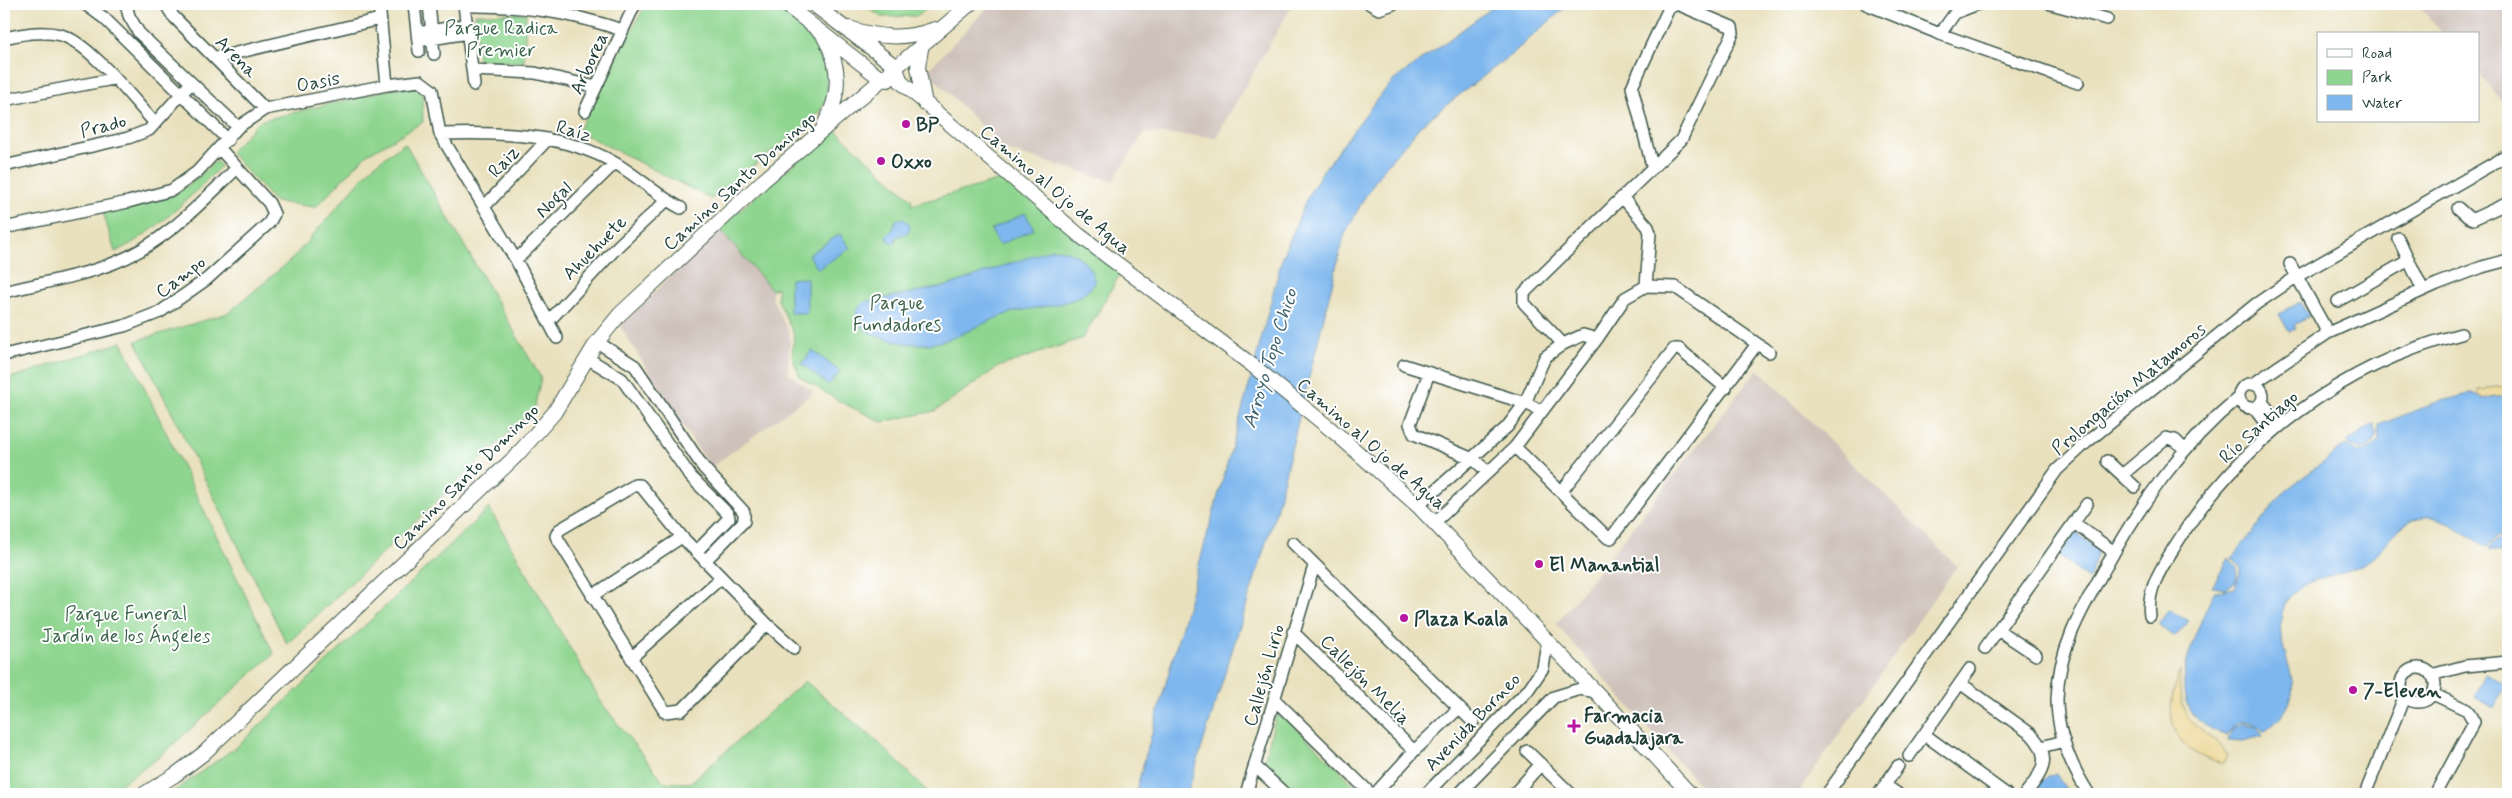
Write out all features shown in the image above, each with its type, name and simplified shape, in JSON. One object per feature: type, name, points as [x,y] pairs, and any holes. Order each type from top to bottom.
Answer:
[{"type":"street","name":"Campo","points":[[4,355],[142,320],[160,312],[207,279],[269,223],[274,214],[269,203],[237,168],[224,144],[182,93],[104,18],[85,4]]},
{"type":"street","points":[[126,4],[129,16],[139,33],[238,127]]},
{"type":"street","name":"Arena","points":[[172,4],[168,8],[170,14],[265,109]]},
{"type":"street","points":[[379,4],[387,85]]},
{"type":"street","points":[[414,4],[418,42],[432,35],[467,29]]},
{"type":"street","points":[[429,4],[434,54]]},
{"type":"street","name":"Arborea","points":[[585,111],[635,4]]},
{"type":"street","points":[[785,4],[881,79],[901,82]]},
{"type":"street","points":[[813,4],[895,66]]},
{"type":"street","name":"Camino Santo Domingo","points":[[144,794],[175,775],[203,754],[516,456],[554,413],[597,342],[620,314],[763,181],[895,66],[970,4]]},
{"type":"street","points":[[1370,4],[1379,9],[1393,4]]},
{"type":"street","points":[[1563,344],[1524,303],[1524,292],[1686,133],[1733,33],[1732,27],[1676,4],[1669,8],[1632,87],[1652,166]]},
{"type":"street","points":[[1866,4],[1940,34],[2078,83]]},
{"type":"street","points":[[1940,34],[1955,14],[1978,4]]},
{"type":"street","points":[[2051,4],[2107,19]]},
{"type":"street","points":[[474,85],[465,5],[505,5],[545,9],[584,18],[622,30]]},
{"type":"street","points":[[216,58],[380,19]]},
{"type":"street","points":[[842,26],[862,32],[900,38],[945,25]]},
{"type":"street","points":[[4,38],[32,32],[62,35],[86,50],[155,123]]},
{"type":"street","points":[[818,134],[834,104],[838,77],[833,55],[821,32]]},
{"type":"street","points":[[922,43],[918,68],[924,104]]},
{"type":"street","name":"Camino al Ojo de Agua","points":[[895,66],[901,82],[924,104],[1079,235],[1252,364],[1418,506],[1596,692],[1690,794]]},
{"type":"street","points":[[472,70],[535,73],[596,87]]},
{"type":"street","points":[[4,100],[114,79]]},
{"type":"street","name":"Oasis","points":[[4,228],[128,202],[172,190],[197,172],[238,127],[265,109],[415,80],[425,82],[432,90],[440,134]]},
{"type":"street","name":"Prado","points":[[4,166],[128,138],[145,132],[191,83]]},
{"type":"street","points":[[440,134],[516,260],[557,338]]},
{"type":"street","name":"Raíz","points":[[440,134],[506,134],[548,139],[615,163],[666,200],[681,208]]},
{"type":"street","name":"Raiz","points":[[484,207],[548,139]]},
{"type":"street","name":"Prolongación Matamoros","points":[[1826,794],[2057,470],[2087,442],[2249,310],[2296,277],[2508,155]]},
{"type":"street","name":"Nogal","points":[[516,260],[615,163]]},
{"type":"street","points":[[4,292],[90,271],[115,263],[135,253],[182,220],[237,168]]},
{"type":"street","points":[[1622,197],[1648,227],[1650,233],[1646,286]]},
{"type":"street","name":"Ahuehuete","points":[[549,321],[587,278],[666,200]]},
{"type":"street","points":[[2458,208],[2473,219],[2508,203]]},
{"type":"street","points":[[2398,238],[2423,290]]},
{"type":"street","points":[[2338,301],[2409,260]]},
{"type":"street","points":[[2089,794],[2078,776],[2064,741],[2057,699],[2062,659],[2070,633],[2114,552],[2141,506],[2184,449],[2213,419],[2239,397],[2242,389],[2253,384],[2328,333],[2423,290],[2482,267],[2508,260]]},
{"type":"street","points":[[2290,264],[2328,333]]},
{"type":"street","points":[[1434,522],[1516,447],[1597,339],[1625,298],[1646,286],[1675,287],[1769,352]]},
{"type":"street","name":"Río Santiago","points":[[2150,616],[2150,597],[2156,579],[2183,532],[2225,479],[2277,428],[2319,396],[2376,365],[2438,339],[2460,334]]},
{"type":"street","points":[[1418,506],[1500,435],[1525,403],[1541,364],[1552,351],[1583,335],[1597,339]]},
{"type":"street","points":[[597,342],[635,366],[703,467],[744,512],[744,521],[705,561]]},
{"type":"street","points":[[1516,447],[1608,538],[1614,537],[1757,344]]},
{"type":"street","points":[[1561,492],[1674,349],[1679,349],[1726,388]]},
{"type":"street","points":[[587,358],[622,379],[692,477],[728,514],[729,518],[720,529],[696,552]]},
{"type":"street","points":[[1404,365],[1525,403],[1542,411]]},
{"type":"street","points":[[1429,373],[1410,424],[1410,430],[1414,434],[1473,458],[1488,472]]},
{"type":"street","points":[[2253,384],[2262,391],[2258,405]]},
{"type":"street","points":[[2239,397],[2242,405],[2258,405]]},
{"type":"street","points":[[2258,405],[2277,428]]},
{"type":"street","points":[[2122,475],[2166,438],[2175,440],[2184,449]]},
{"type":"street","points":[[2107,462],[2135,487]]},
{"type":"street","points":[[767,624],[682,710],[665,712],[556,536],[559,530],[635,485],[640,485],[696,552],[767,624],[794,648]]},
{"type":"street","points":[[1985,648],[2087,504]]},
{"type":"street","points":[[2074,523],[2114,552]]},
{"type":"street","points":[[592,596],[682,537]]},
{"type":"street","points":[[1293,543],[1314,566],[1473,722]]},
{"type":"street","name":"Callejón Lirio","points":[[1246,794],[1314,566]]},
{"type":"street","points":[[631,658],[722,578]]},
{"type":"street","points":[[1998,630],[2036,656]]},
{"type":"street","name":"Callejón Melia","points":[[1293,632],[1414,751]]},
{"type":"street","name":"Avenida Borneo","points":[[1426,794],[1528,690],[1542,668],[1547,642]]},
{"type":"street","points":[[2431,675],[2465,666],[2508,662]]},
{"type":"street","points":[[1909,756],[1970,669]]},
{"type":"street","points":[[2365,794],[2405,695],[2402,680],[2408,672],[2423,669],[2431,675],[2435,684],[2433,694],[2426,700],[2417,702],[2405,695]]},
{"type":"street","points":[[1960,683],[2031,734],[2041,747],[2044,765],[2036,781],[2025,794]]},
{"type":"street","points":[[1459,794],[1543,706],[1562,693],[1580,689],[1596,692]]},
{"type":"street","points":[[1528,690],[1543,706]]},
{"type":"street","points":[[2433,694],[2467,710],[2474,722],[2435,794]]},
{"type":"street","points":[[1275,700],[1373,794],[1459,708]]},
{"type":"street","points":[[1924,735],[2006,794]]},
{"type":"street","points":[[2041,747],[2064,741]]},
{"type":"street","points":[[1527,751],[1572,794]]},
{"type":"street","points":[[1514,794],[1541,764]]},
{"type":"street","points":[[1255,766],[1285,794]]},
{"type":"street","points":[[1898,766],[1882,790],[1898,794]]},
{"type":"shaded area","points":[[991,4],[1293,4],[1216,137],[1144,133],[1113,181],[1005,150],[927,71]]},
{"type":"shaded area","points":[[2417,4],[2508,4],[2508,108],[2480,75],[2480,32],[2441,32]]},
{"type":"shaded area","points":[[719,228],[772,290],[772,298],[790,335],[788,373],[814,392],[710,468],[620,326]]},
{"type":"shaded area","points":[[1758,369],[1957,566],[1797,794],[1707,794],[1556,624]]},
{"type":"green space","points":[[646,4],[776,4],[823,40],[828,54],[827,100],[815,118],[711,199],[578,131]]},
{"type":"green space","points":[[862,4],[932,4],[918,16],[882,17]]},
{"type":"green space","name":"Parque Radica Premier","points":[[526,13],[524,62],[478,62],[475,14]]},
{"type":"green space","points":[[408,85],[422,88],[423,122],[366,155],[316,207],[275,202],[230,152],[259,121]]},
{"type":"green space","name":"Parque Fundadores","points":[[834,129],[912,200],[911,205],[1011,177],[1123,269],[1083,338],[998,367],[935,411],[882,422],[839,401],[800,377],[792,356],[794,335],[778,300],[777,287],[772,290],[719,228]]},
{"type":"green space","points":[[405,143],[541,378],[534,409],[287,644],[136,341],[228,313],[292,259],[373,166]]},
{"type":"green space","points":[[216,161],[221,166],[172,213],[145,235],[115,252],[103,212],[174,195],[189,185]]},
{"type":"green space","name":"Parque Funeral Jardín de los Ángeles","points":[[122,342],[274,654],[157,759],[106,794],[4,794],[4,380]]},
{"type":"green space","points":[[489,508],[603,705],[664,782],[690,783],[805,681],[879,743],[930,794],[170,794],[239,745]]},
{"type":"green space","points":[[1276,716],[1285,717],[1364,794],[1297,794],[1264,761]]},
{"type":"sand","points":[[2508,386],[2508,396],[2485,398],[2478,393],[2478,389]]},
{"type":"sand","points":[[2180,670],[2180,693],[2183,708],[2191,721],[2225,751],[2228,756],[2223,764],[2205,758],[2191,750],[2181,741],[2175,730],[2172,717],[2172,703]]},
{"type":"water","name":"Arroyo Topo Chico","points":[[1497,4],[1569,4],[1512,54],[1422,124],[1381,172],[1363,200],[1344,236],[1276,511],[1187,794],[1135,794],[1251,378],[1281,262],[1307,198],[1322,172],[1377,99],[1393,81]]},
{"type":"water","points":[[1025,213],[1034,229],[999,245],[991,230]]},
{"type":"water","points":[[903,218],[909,224],[910,229],[907,233],[896,237],[895,243],[891,243],[886,236],[893,229],[896,220]]},
{"type":"water","points":[[840,234],[850,248],[818,269],[808,255]]},
{"type":"water","points":[[1052,249],[1074,254],[1085,263],[1093,275],[1095,283],[1077,298],[1054,305],[1007,314],[950,339],[936,343],[906,343],[882,338],[865,329],[856,319],[857,310],[864,302],[947,286]]},
{"type":"water","points":[[807,278],[807,313],[790,313],[790,279]]},
{"type":"water","points":[[2300,302],[2309,317],[2294,325],[2296,329],[2289,332],[2279,314]]},
{"type":"water","points":[[812,350],[840,372],[828,385],[802,364]]},
{"type":"water","points":[[2473,393],[2484,399],[2508,396],[2508,535],[2496,537],[2487,547],[2439,519],[2423,517],[2407,523],[2368,561],[2357,567],[2309,583],[2299,588],[2290,596],[2284,607],[2280,624],[2292,685],[2290,700],[2282,716],[2264,732],[2254,724],[2244,722],[2235,726],[2227,736],[2199,720],[2192,713],[2186,701],[2184,686],[2185,670],[2195,635],[2214,592],[2235,588],[2241,568],[2232,558],[2286,490],[2346,445],[2356,452],[2369,450],[2379,441],[2379,425],[2434,403]]},
{"type":"water","points":[[2374,424],[2377,435],[2370,447],[2360,449],[2350,446],[2347,441]]},
{"type":"water","points":[[2076,532],[2098,551],[2089,580],[2059,555]]},
{"type":"water","points":[[2502,537],[2508,537],[2508,554],[2489,550],[2492,543]]},
{"type":"water","points":[[2229,558],[2237,568],[2236,581],[2226,589],[2212,587]]},
{"type":"water","points":[[2169,610],[2189,621],[2175,637],[2158,624]]},
{"type":"water","points":[[2486,673],[2507,685],[2493,708],[2474,697]]},
{"type":"water","points":[[2244,723],[2256,726],[2263,736],[2243,741],[2228,740],[2233,728]]},
{"type":"water","points":[[2056,774],[2069,794],[2033,794],[2038,782]]},
{"type":"place","name":"BP","points":[[906,124]]},
{"type":"place","name":"Oxxo","points":[[881,161]]},
{"type":"place","name":"El Manantial","points":[[1539,564]]},
{"type":"place","name":"Plaza Koala","points":[[1404,618]]},
{"type":"place","name":"7-Eleven","points":[[2353,690]]},
{"type":"place","name":"Farmacia Guadalajara","points":[[1574,726]]}]
